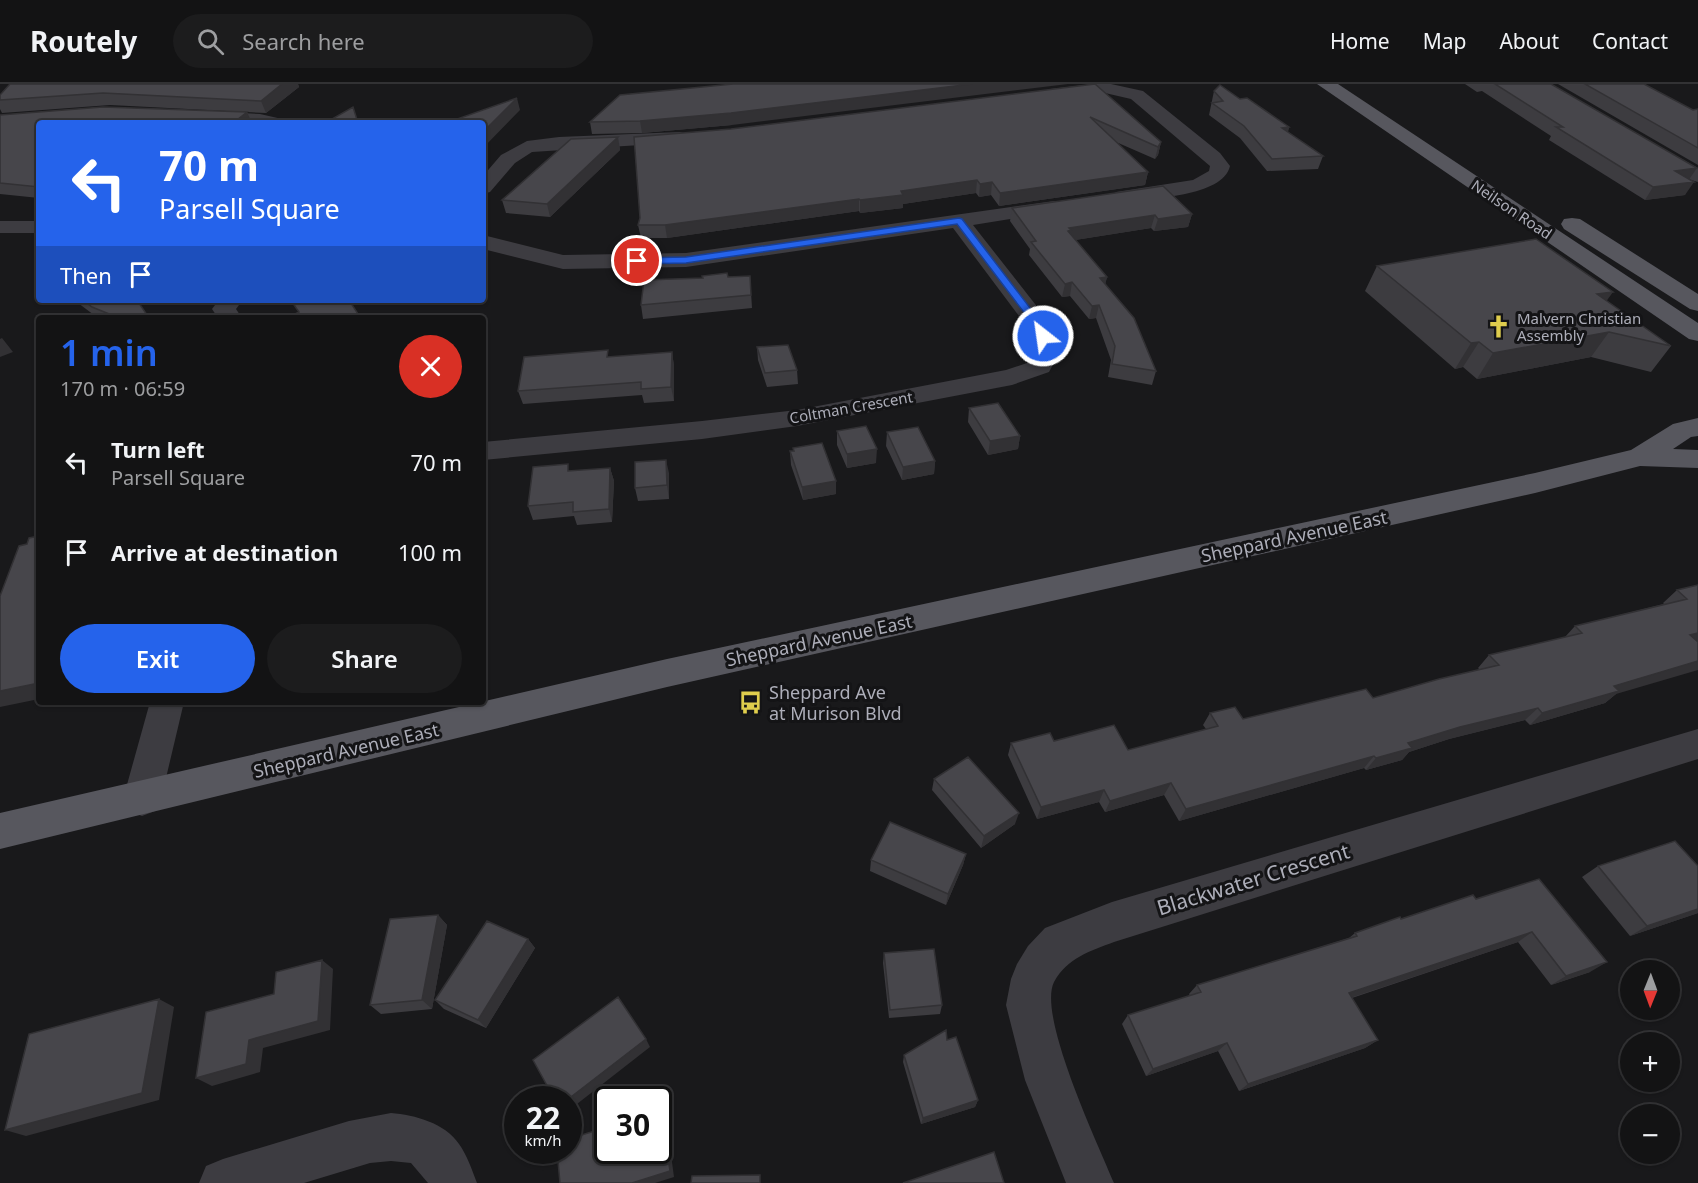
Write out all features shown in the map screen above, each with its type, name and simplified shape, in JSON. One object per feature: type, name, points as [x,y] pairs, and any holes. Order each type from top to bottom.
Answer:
[{"type":"main road","name":"Neilson Road","points":[[1326,84],[1698,334]]},
{"type":"main road","name":"Neilson Road","points":[[1353,84],[1474,161]]},
{"type":"main road","name":"Neilson Road","points":[[1533,224],[1560,215],[1698,304]]},
{"type":"main road","name":"Sheppard Avenue East","points":[[1640,457],[1683,430],[1698,427]]},
{"type":"main road","name":"Sheppard Avenue East","points":[[0,831],[667,673],[1535,483],[1640,457],[1698,459]]},
{"type":"street","points":[[1038,95],[1097,88],[1125,91],[1137,95],[1213,157],[1220,166],[1218,174],[1198,185],[1106,199]]},
{"type":"street","points":[[189,115],[264,120]]},
{"type":"street","points":[[486,185],[508,159],[527,147],[560,143],[642,141],[699,136]]},
{"type":"street","points":[[1641,142],[1698,176]]},
{"type":"street","points":[[486,243],[563,262],[686,260],[1072,204]]},
{"type":"street","name":"Coltman Crescent","points":[[486,451],[702,430],[797,418],[1012,378],[1040,367],[1048,350],[1037,323],[959,221]]},
{"type":"street","points":[[0,227],[36,227]]},
{"type":"street","points":[[142,799],[166,705]]},
{"type":"street","name":"Blackwater Crescent","points":[[1090,1183],[1048,1080],[1028,1005],[1032,979],[1043,961],[1060,944],[1112,922],[1698,744]]},
{"type":"street","points":[[223,1183],[366,1138],[399,1137],[431,1146],[447,1163],[453,1183]]},
{"type":"building","points":[[10,84],[282,84],[261,101],[103,93],[0,100],[0,95]]},
{"type":"building","points":[[733,84],[972,84],[731,113],[640,121],[590,122],[620,95]]},
{"type":"building","points":[[1095,84],[1161,142],[1158,147],[1090,117],[1148,172],[1000,193],[992,182],[980,184],[977,180],[901,191],[903,195],[665,225],[638,225],[640,218],[634,137],[731,129]]},
{"type":"building","points":[[1495,84],[1551,84],[1697,168],[1675,171],[1694,182],[1653,187],[1556,127],[1563,127]]},
{"type":"building","points":[[1585,84],[1644,84],[1693,110],[1698,109],[1698,148]]},
{"type":"building","points":[[1220,85],[1240,99],[1247,98],[1289,127],[1282,128],[1323,156],[1272,159],[1244,126],[1212,103],[1223,101],[1214,91]]},
{"type":"building","points":[[517,98],[486,129],[486,120],[455,120]]},
{"type":"building","points":[[103,107],[247,112],[237,120],[36,120],[36,187],[0,183],[0,115]]},
{"type":"building","points":[[353,107],[357,120],[330,120]]},
{"type":"building","points":[[618,137],[547,204],[502,200],[571,139]]},
{"type":"building","points":[[1163,186],[1192,214],[1158,219],[1155,215],[1069,228],[1071,230],[1068,231],[1107,277],[1100,278],[1134,318],[1156,371],[1112,364],[1115,346],[1099,305],[1092,306],[1072,282],[1065,284],[1031,242],[1036,241],[1012,208]]},
{"type":"building","points":[[1536,239],[1613,292],[1597,294],[1671,346],[1609,332],[1493,353],[1479,342],[1471,343],[1377,266]]},
{"type":"building","points":[[727,273],[728,277],[750,276],[751,295],[641,305],[644,280],[703,278],[702,276]]},
{"type":"building","points":[[87,303],[139,303],[147,315],[112,315]]},
{"type":"building","points":[[351,303],[358,314],[296,315],[299,312],[294,305]]},
{"type":"building","points":[[788,345],[797,370],[765,373],[757,347]]},
{"type":"building","points":[[608,350],[607,357],[672,352],[671,387],[641,389],[641,382],[518,391],[524,357]]},
{"type":"building","points":[[998,403],[1020,436],[990,441],[969,408]]},
{"type":"building","points":[[866,426],[877,449],[847,454],[837,431]]},
{"type":"building","points":[[918,427],[935,461],[903,467],[887,432]]},
{"type":"building","points":[[822,443],[836,481],[802,487],[790,451],[794,451],[793,448]]},
{"type":"building","points":[[666,460],[667,485],[635,488],[635,462]]},
{"type":"building","points":[[568,464],[568,471],[610,468],[609,509],[573,512],[573,502],[528,506],[533,467]]},
{"type":"building","points":[[36,537],[36,684],[0,691],[0,596],[19,546],[27,544],[29,538]]},
{"type":"building","points":[[1698,585],[1698,633],[1690,635],[1698,642],[1698,661],[1614,686],[1619,691],[1542,713],[1538,708],[1460,727],[1408,743],[1412,748],[1376,758],[1374,756],[1186,809],[1171,783],[1110,801],[1104,790],[1041,807],[1011,743],[1050,733],[1054,741],[1114,725],[1128,750],[1218,726],[1210,713],[1235,707],[1243,719],[1366,689],[1373,698],[1499,665],[1489,655],[1582,633],[1575,626],[1687,599],[1677,590]]},
{"type":"building","points":[[968,757],[1019,813],[984,836],[934,779]]},
{"type":"building","points":[[890,822],[966,854],[948,894],[871,860]]},
{"type":"building","points":[[1675,841],[1698,866],[1698,909],[1647,926],[1598,866]]},
{"type":"building","points":[[1539,879],[1607,962],[1566,976],[1532,932],[1349,993],[1378,1040],[1248,1084],[1227,1043],[1153,1069],[1128,1015],[1201,992],[1197,985],[1357,936],[1355,933],[1400,917],[1401,919],[1473,895],[1476,899]]},
{"type":"building","points":[[438,915],[422,1000],[370,1005],[390,919]]},
{"type":"building","points":[[487,921],[528,939],[478,1020],[435,1000]]},
{"type":"building","points":[[934,949],[942,1005],[890,1010],[884,953]]},
{"type":"building","points":[[322,960],[318,1021],[249,1040],[246,1064],[196,1078],[206,1012],[274,994],[276,972]]},
{"type":"building","points":[[618,997],[646,1039],[582,1088],[582,1086],[547,1086],[533,1060]]},
{"type":"building","points":[[159,999],[142,1093],[5,1130],[29,1034]]},
{"type":"building","points":[[946,1030],[947,1040],[956,1037],[978,1100],[923,1118],[904,1055]]},
{"type":"building","points":[[594,1131],[594,1164],[669,1164],[670,1171],[632,1183],[560,1183],[558,1164],[582,1164],[582,1135]]},
{"type":"building","points":[[994,1152],[1004,1183],[903,1183]]},
{"type":"building","points":[[760,1175],[760,1183],[691,1183],[692,1176]]},
{"type":"place","name":"Malvern Christian Assembly","points":[[1499,327]]},
{"type":"place","name":"Sheppard Ave at Murison Blvd","points":[[751,702]]},
{"type":"route","points":[[637,261],[686,260],[959,221],[1037,323],[1043,336]]}]
